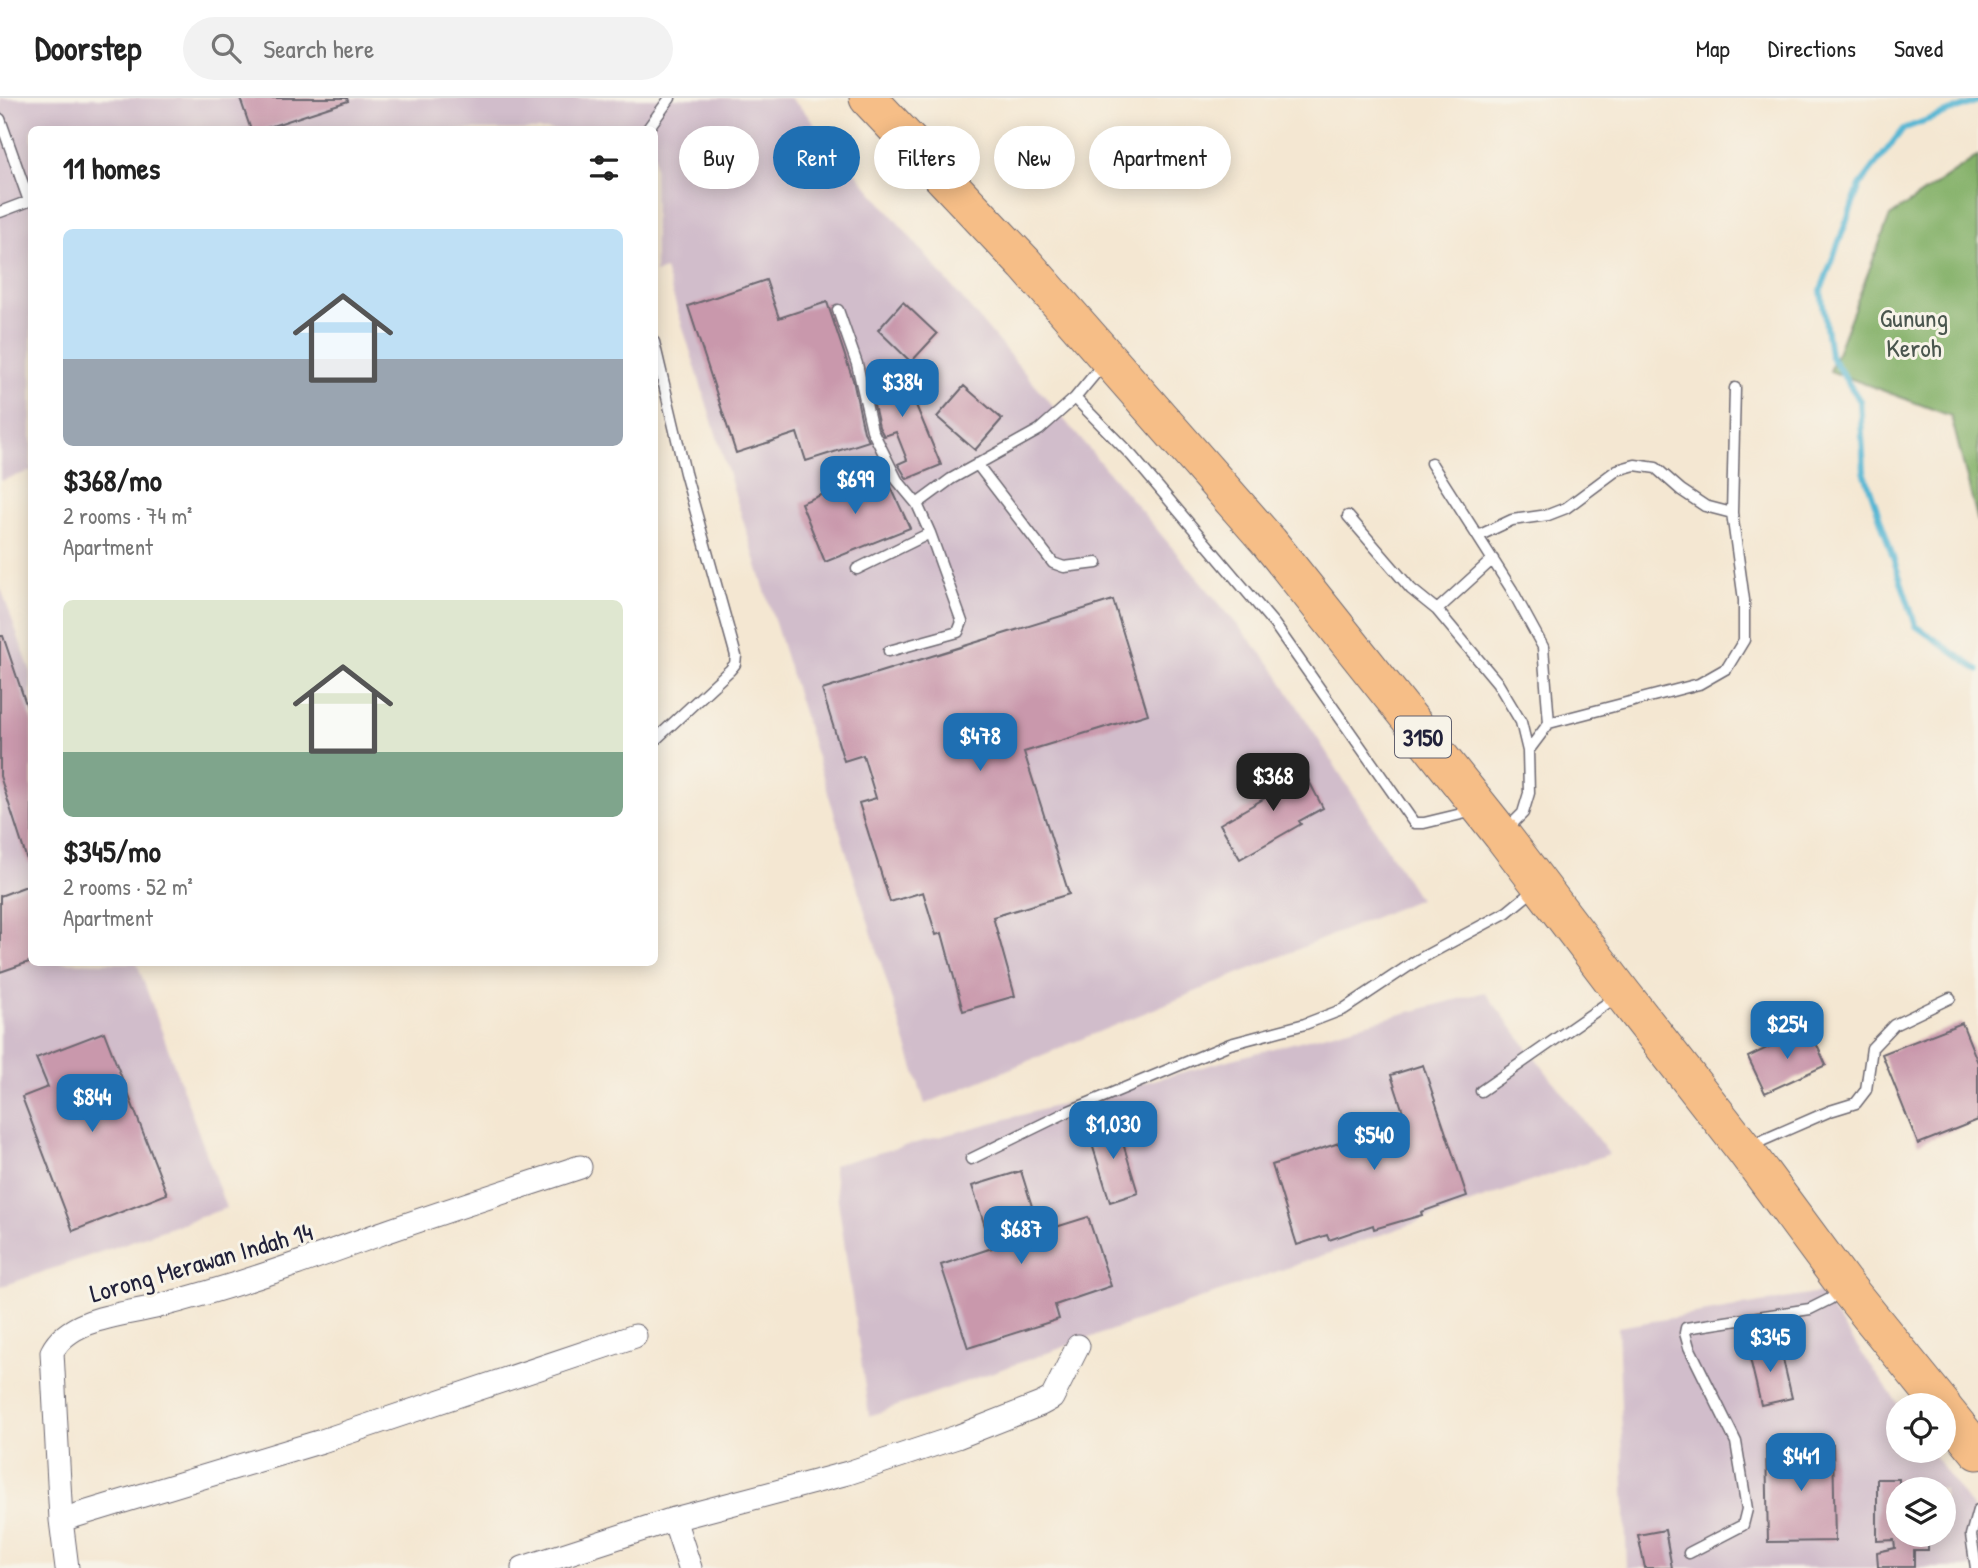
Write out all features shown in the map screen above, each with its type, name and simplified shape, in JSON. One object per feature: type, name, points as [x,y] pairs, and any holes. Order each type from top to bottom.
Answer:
[{"type":"main road","name":"3150","points":[[868,98],[1026,264],[1269,542],[1491,822],[1744,1149],[1844,1284],[1932,1393]]},
{"type":"main road","name":"3150","points":[[1956,1423],[1978,1451]]},
{"type":"street","name":"Lorong Merawan Indah 14","points":[[67,1568],[61,1520],[52,1352],[57,1342],[68,1333],[89,1323],[198,1296],[302,1264],[386,1232],[580,1167]]},
{"type":"street","points":[[61,1520],[322,1441],[635,1336]]},
{"type":"street","points":[[523,1568],[674,1519],[848,1473],[957,1437],[1041,1404],[1052,1398],[1078,1346]]},
{"type":"street","points":[[674,1519],[690,1568]]},
{"type":"lane","points":[[650,126],[670,98]]},
{"type":"lane","points":[[0,119],[28,195]]},
{"type":"lane","points":[[0,212],[28,201]]},
{"type":"lane","points":[[838,310],[857,364],[872,430],[897,480],[917,504],[962,622],[958,632],[889,651]]},
{"type":"lane","points":[[917,504],[976,464],[1039,430],[1075,398],[1108,358]]},
{"type":"lane","points":[[658,359],[685,473],[736,656],[735,664],[730,670],[658,737]]},
{"type":"lane","points":[[1528,751],[1549,723],[1699,684],[1727,668],[1744,640],[1744,600],[1731,513],[1735,388]]},
{"type":"lane","points":[[1075,398],[1132,456],[1275,625],[1414,823],[1491,822],[1523,813],[1529,793],[1528,751],[1521,722],[1497,682],[1437,610],[1411,589],[1348,516]]},
{"type":"lane","points":[[1431,463],[1493,559],[1544,647],[1549,723]]},
{"type":"lane","points":[[976,464],[1053,563],[1064,567],[1097,563]]},
{"type":"lane","points":[[1478,536],[1512,520],[1548,515],[1566,508],[1617,470],[1635,465],[1656,468],[1705,506],[1731,513]]},
{"type":"lane","points":[[857,569],[930,533]]},
{"type":"lane","points":[[1437,610],[1493,559]]},
{"type":"lane","points":[[971,1159],[1067,1112],[1230,1044],[1305,1024],[1344,1009],[1416,961],[1507,912],[1540,885]]},
{"type":"lane","points":[[1481,1091],[1622,993]]},
{"type":"lane","points":[[1744,1149],[1856,1103],[1866,1090],[1872,1048],[1894,1026],[1950,998]]},
{"type":"lane","points":[[1689,1553],[1742,1525],[1748,1510],[1736,1442],[1689,1347],[1686,1328],[1810,1309],[1830,1299],[1844,1284]]},
{"type":"lane","points":[[1976,1568],[1970,1535],[1978,1510]]},
{"type":"shaded area","points":[[0,98],[790,98],[816,126],[773,126],[773,189],[860,189],[860,178],[1272,666],[1419,899],[925,1104],[665,270],[658,272],[658,126],[28,126],[28,472],[0,481]]},
{"type":"shaded area","points":[[0,586],[28,664],[28,966],[138,966],[226,1208],[0,1287]]},
{"type":"shaded area","points":[[1485,992],[1609,1154],[869,1416],[833,1165]]},
{"type":"shaded area","points":[[1819,1293],[1890,1393],[1886,1393],[1886,1463],[1940,1463],[1950,1477],[1886,1477],[1886,1547],[1956,1547],[1956,1486],[1978,1516],[1978,1568],[1627,1568],[1618,1327]]},
{"type":"green space","name":"Gunung Keroh","points":[[1978,156],[1978,522],[1951,416],[1830,371],[1890,216]]},
{"type":"building","points":[[240,98],[347,98],[348,101],[272,126],[250,126]]},
{"type":"building","points":[[766,280],[779,318],[827,302],[853,380],[864,432],[869,441],[806,461],[797,433],[736,453],[688,306]]},
{"type":"building","points":[[903,302],[937,334],[911,362],[878,330]]},
{"type":"building","points":[[898,362],[941,465],[907,479],[898,464],[907,460],[896,432],[884,436],[879,427],[867,374]]},
{"type":"building","points":[[964,386],[1002,419],[975,450],[937,417]]},
{"type":"building","points":[[883,470],[910,528],[825,562],[801,503]]},
{"type":"building","points":[[1113,600],[1148,714],[1024,752],[1069,894],[993,917],[1015,996],[963,1011],[942,933],[936,935],[923,892],[890,902],[859,803],[876,798],[863,755],[844,761],[822,690]]},
{"type":"building","points":[[0,636],[3,636],[28,710],[28,863],[0,776]]},
{"type":"building","points":[[1298,760],[1323,808],[1299,821],[1301,824],[1240,859],[1220,824],[1286,786],[1278,771]]},
{"type":"building","points":[[28,886],[28,962],[0,972],[0,896]]},
{"type":"building","points":[[1962,1023],[1978,1063],[1978,1120],[1918,1144],[1882,1054]]},
{"type":"building","points":[[1809,1028],[1826,1065],[1765,1093],[1748,1057]]},
{"type":"building","points":[[104,1032],[167,1194],[73,1231],[22,1097],[48,1087],[36,1058]]},
{"type":"building","points":[[1423,1065],[1467,1196],[1421,1212],[1422,1215],[1374,1229],[1373,1225],[1329,1240],[1327,1235],[1297,1245],[1272,1165],[1406,1121],[1391,1075]]},
{"type":"building","points":[[1116,1120],[1138,1193],[1110,1202],[1087,1128]]},
{"type":"building","points":[[1021,1171],[1040,1232],[1088,1217],[1111,1286],[1055,1305],[1059,1319],[968,1348],[941,1265],[992,1248],[972,1186]]},
{"type":"building","points":[[1779,1342],[1792,1398],[1761,1405],[1748,1350]]},
{"type":"building","points":[[1833,1444],[1835,1541],[1768,1542],[1766,1445]]},
{"type":"building","points":[[1877,1479],[1886,1479],[1886,1540],[1877,1541]]},
{"type":"building","points":[[1665,1530],[1672,1568],[1645,1568],[1638,1535]]},
{"type":"building","points":[[1928,1547],[1928,1550],[1914,1550],[1914,1567],[1878,1567],[1877,1552],[1895,1548]]},
{"type":"waterway","points":[[1978,101],[1903,129],[1860,185],[1821,290],[1830,355],[1860,401],[1864,471],[1916,626],[1978,670]]}]
